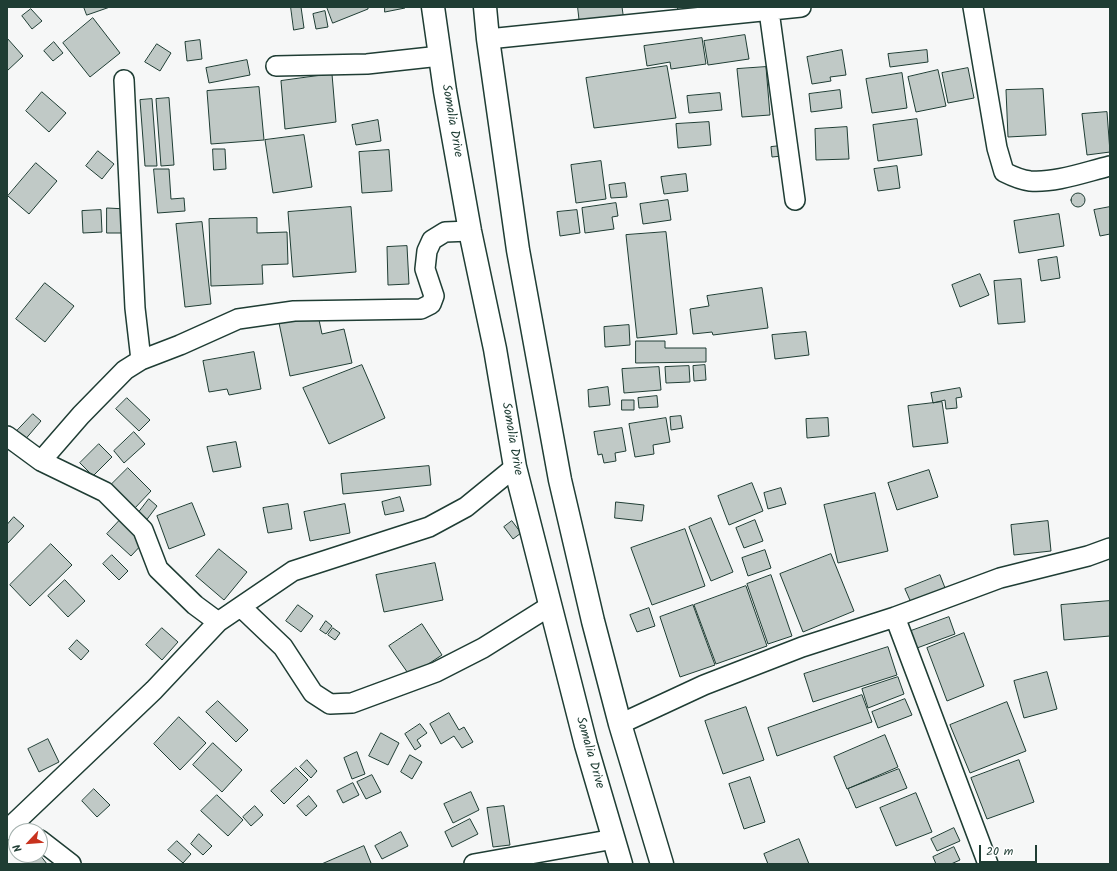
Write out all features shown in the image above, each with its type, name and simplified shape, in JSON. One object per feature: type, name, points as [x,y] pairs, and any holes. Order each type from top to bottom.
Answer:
[{"type":"main road","name":"Somalia Drive","points":[[433,7],[470,231],[495,349],[515,466],[586,745],[620,864]]},
{"type":"main road","points":[[485,7],[488,39],[518,250],[560,480],[593,621],[620,724],[662,864]]},
{"type":"street","points":[[488,39],[801,7]]},
{"type":"street","points":[[973,7],[998,148],[1004,172],[1018,178],[1031,181],[1056,179],[1110,166]]},
{"type":"street","points":[[769,11],[795,200]]},
{"type":"street","points":[[276,66],[368,64],[440,56]]},
{"type":"street","points":[[124,80],[133,285],[141,360]]},
{"type":"street","points":[[41,461],[86,409],[125,370],[141,360],[180,345],[238,319],[294,310],[421,309],[431,304],[434,296],[425,269],[427,251],[432,240],[445,232],[470,231]]},
{"type":"street","points":[[7,436],[41,461],[105,492],[143,530],[158,569],[195,605],[218,622]]},
{"type":"street","points":[[22,823],[154,690],[218,622],[241,608],[293,571],[429,526],[466,507],[515,466]]},
{"type":"street","points":[[620,724],[718,680],[802,647],[895,617],[1000,578],[1088,556],[1110,548]]},
{"type":"street","points":[[241,608],[283,647],[313,693],[330,704],[352,703],[420,680],[483,648],[550,606]]},
{"type":"street","points":[[895,617],[988,864]]},
{"type":"street","points":[[474,864],[614,839]]},
{"type":"street","points":[[48,846],[71,864]]},
{"type":"building","points":[[84,7],[110,7],[87,15]]},
{"type":"building","points":[[291,7],[301,7],[304,28],[294,30]]},
{"type":"building","points":[[327,7],[368,7],[368,9],[333,23]]},
{"type":"building","points":[[385,7],[405,7],[405,8],[385,12]]},
{"type":"building","points":[[578,7],[622,7],[624,21],[580,25]]},
{"type":"building","points":[[678,7],[717,7],[678,14]]},
{"type":"building","points":[[31,9],[42,21],[32,29],[22,16]]},
{"type":"building","points":[[325,11],[328,27],[316,29],[313,14]]},
{"type":"building","points":[[93,18],[120,53],[90,77],[63,43]]},
{"type":"building","points":[[745,35],[749,59],[708,65],[704,41]]},
{"type":"building","points":[[7,38],[23,56],[7,71]]},
{"type":"building","points":[[702,38],[706,64],[671,69],[670,62],[647,66],[644,46]]},
{"type":"building","points":[[200,40],[202,59],[187,61],[185,42]]},
{"type":"building","points":[[54,42],[63,53],[53,61],[44,51]]},
{"type":"building","points":[[157,44],[171,53],[160,71],[145,62]]},
{"type":"building","points":[[842,50],[846,75],[830,77],[831,81],[812,84],[807,57]]},
{"type":"building","points":[[927,50],[928,62],[890,67],[888,54]]},
{"type":"building","points":[[247,60],[250,75],[209,83],[206,68]]},
{"type":"building","points":[[667,66],[676,118],[594,128],[586,78]]},
{"type":"building","points":[[766,67],[770,115],[742,117],[737,69]]},
{"type":"building","points":[[968,68],[974,98],[948,103],[942,73]]},
{"type":"building","points":[[938,70],[946,106],[916,112],[908,77]]},
{"type":"building","points":[[902,73],[907,108],[872,113],[866,79]]},
{"type":"building","points":[[332,74],[336,122],[285,129],[281,81]]},
{"type":"building","points":[[259,87],[264,140],[211,144],[207,91]]},
{"type":"building","points":[[1043,89],[1046,135],[1008,137],[1006,90]]},
{"type":"building","points":[[840,90],[842,108],[811,112],[809,94]]},
{"type":"building","points":[[42,92],[66,113],[49,132],[26,111]]},
{"type":"building","points":[[720,93],[722,110],[689,113],[687,96]]},
{"type":"building","points":[[169,98],[174,165],[161,166],[156,99]]},
{"type":"building","points":[[152,99],[157,166],[145,166],[140,100]]},
{"type":"building","points":[[1107,112],[1110,152],[1087,155],[1082,114]]},
{"type":"building","points":[[917,119],[922,155],[878,161],[873,125]]},
{"type":"building","points":[[378,120],[381,141],[356,145],[352,125]]},
{"type":"building","points":[[709,122],[711,145],[678,148],[676,124]]},
{"type":"building","points":[[847,127],[849,159],[816,160],[815,129]]},
{"type":"building","points":[[304,135],[312,187],[273,193],[265,140]]},
{"type":"building","points":[[781,146],[782,156],[772,157],[771,147]]},
{"type":"building","points":[[213,149],[225,149],[226,169],[214,170]]},
{"type":"building","points":[[389,150],[392,191],[362,193],[359,152]]},
{"type":"building","points":[[98,151],[114,164],[102,179],[86,166]]},
{"type":"building","points":[[601,161],[606,199],[576,203],[571,165]]},
{"type":"building","points":[[36,163],[57,181],[29,214],[8,196]]},
{"type":"building","points":[[897,166],[900,188],[878,191],[874,169]]},
{"type":"building","points":[[154,169],[169,169],[171,199],[184,198],[185,211],[158,213]]},
{"type":"building","points":[[686,174],[688,191],[664,194],[661,177]]},
{"type":"building","points":[[625,183],[627,197],[611,198],[609,185]]},
{"type":"building","points":[[1078,193],[1083,195],[1085,200],[1083,205],[1078,207],[1073,205],[1071,200],[1073,195]]},
{"type":"building","points":[[668,200],[671,220],[643,224],[640,204]]},
{"type":"building","points":[[616,203],[618,216],[612,217],[614,229],[585,233],[582,208]]},
{"type":"building","points":[[351,207],[356,272],[293,277],[288,212]]},
{"type":"building","points":[[1110,207],[1110,234],[1100,236],[1094,210]]},
{"type":"building","points":[[107,208],[127,209],[126,233],[107,233]]},
{"type":"building","points":[[101,210],[102,232],[83,233],[82,211]]},
{"type":"building","points":[[577,210],[580,233],[560,236],[557,212]]},
{"type":"building","points":[[1059,214],[1064,246],[1019,253],[1014,221]]},
{"type":"building","points":[[257,218],[257,233],[287,232],[288,264],[262,265],[263,284],[211,286],[209,219]]},
{"type":"building","points":[[202,222],[211,304],[185,307],[176,224]]},
{"type":"building","points":[[666,232],[677,334],[637,338],[626,235]]},
{"type":"building","points":[[407,246],[409,284],[388,285],[387,247]]},
{"type":"building","points":[[1057,257],[1060,278],[1041,281],[1038,260]]},
{"type":"building","points":[[980,274],[989,295],[960,307],[952,285]]},
{"type":"building","points":[[1021,279],[1025,322],[998,324],[994,281]]},
{"type":"building","points":[[45,283],[74,306],[45,342],[16,319]]},
{"type":"building","points":[[762,288],[768,328],[713,335],[712,332],[693,334],[690,309],[709,306],[707,296]]},
{"type":"building","points":[[318,315],[322,334],[344,329],[352,363],[290,376],[278,318]]},
{"type":"building","points":[[629,325],[630,345],[605,347],[604,327]]},
{"type":"building","points":[[806,332],[809,355],[775,359],[772,335]]},
{"type":"building","points":[[636,341],[665,341],[665,348],[706,348],[706,362],[636,363]]},
{"type":"building","points":[[254,352],[261,389],[229,395],[227,389],[209,392],[203,361]]},
{"type":"building","points":[[362,365],[385,418],[329,444],[303,388]]},
{"type":"building","points":[[705,365],[706,380],[694,381],[693,366]]},
{"type":"building","points":[[689,366],[690,382],[666,383],[665,367]]},
{"type":"building","points":[[659,367],[661,390],[624,393],[622,369]]},
{"type":"building","points":[[608,387],[610,405],[589,407],[588,390]]},
{"type":"building","points":[[960,388],[962,397],[956,398],[957,408],[946,409],[945,400],[933,403],[931,393]]},
{"type":"building","points":[[657,396],[658,407],[639,408],[638,398]]},
{"type":"building","points":[[127,398],[150,420],[139,431],[116,409]]},
{"type":"building","points":[[622,400],[634,400],[634,410],[622,410]]},
{"type":"building","points":[[942,402],[948,443],[913,447],[908,406]]},
{"type":"building","points":[[33,414],[41,421],[23,442],[14,434]]},
{"type":"building","points":[[681,416],[683,428],[671,430],[670,417]]},
{"type":"building","points":[[666,418],[670,442],[653,445],[654,454],[635,457],[629,424]]},
{"type":"building","points":[[828,418],[829,436],[807,438],[806,419]]},
{"type":"building","points":[[622,428],[626,451],[615,453],[616,461],[604,463],[602,454],[598,455],[594,432]]},
{"type":"building","points":[[134,432],[145,444],[124,463],[114,451]]},
{"type":"building","points":[[236,442],[241,467],[213,472],[207,447]]},
{"type":"building","points":[[99,444],[112,457],[93,476],[80,463]]},
{"type":"building","points":[[429,466],[431,485],[343,494],[341,474]]},
{"type":"building","points":[[128,468],[151,491],[134,509],[110,486]]},
{"type":"building","points":[[929,470],[938,497],[897,510],[888,483]]},
{"type":"building","points":[[752,483],[763,511],[729,525],[718,496]]},
{"type":"building","points":[[781,488],[786,504],[768,509],[764,493]]},
{"type":"building","points":[[875,493],[888,551],[838,563],[824,505]]},
{"type":"building","points":[[400,497],[404,511],[385,515],[382,502]]},
{"type":"building","points":[[149,499],[157,506],[145,522],[136,516]]},
{"type":"building","points":[[616,502],[644,505],[642,521],[615,518]]},
{"type":"building","points":[[192,503],[205,535],[169,549],[157,516]]},
{"type":"building","points":[[288,504],[292,529],[268,533],[263,508]]},
{"type":"building","points":[[345,504],[350,533],[310,541],[304,512]]},
{"type":"building","points":[[14,517],[24,526],[7,544],[7,525]]},
{"type":"building","points":[[711,518],[733,572],[711,581],[689,527]]},
{"type":"building","points":[[120,520],[144,542],[131,556],[107,534]]},
{"type":"building","points":[[755,520],[763,541],[744,548],[736,528]]},
{"type":"building","points":[[512,521],[521,533],[513,539],[504,527]]},
{"type":"building","points":[[1048,521],[1051,551],[1014,555],[1011,525]]},
{"type":"building","points":[[685,529],[705,586],[652,605],[631,548]]},
{"type":"building","points":[[51,544],[72,565],[30,606],[10,585]]},
{"type":"building","points":[[219,549],[247,572],[224,600],[196,576]]},
{"type":"building","points":[[765,550],[771,568],[748,576],[742,558]]},
{"type":"building","points":[[831,554],[854,611],[803,632],[780,574]]},
{"type":"building","points":[[112,555],[128,571],[119,580],[103,564]]},
{"type":"building","points":[[435,563],[443,600],[384,612],[376,575]]},
{"type":"building","points":[[771,575],[792,636],[768,644],[747,584]]},
{"type":"building","points":[[940,575],[947,593],[913,607],[905,589]]},
{"type":"building","points":[[65,580],[85,601],[68,617],[48,596]]},
{"type":"building","points":[[746,586],[767,646],[716,664],[694,605]]},
{"type":"building","points":[[1110,601],[1110,636],[1064,640],[1061,605]]},
{"type":"building","points":[[298,605],[313,616],[301,632],[286,621]]},
{"type":"building","points":[[693,605],[715,665],[680,677],[660,617]]},
{"type":"building","points":[[649,608],[655,626],[637,632],[630,615]]},
{"type":"building","points":[[949,617],[955,634],[917,648],[911,631]]},
{"type":"building","points":[[326,621],[332,626],[326,634],[320,630]]},
{"type":"building","points":[[422,624],[442,655],[410,676],[389,646]]},
{"type":"building","points":[[162,628],[178,642],[162,660],[146,645]]},
{"type":"building","points":[[333,628],[340,633],[335,640],[328,635]]},
{"type":"building","points":[[964,633],[984,686],[947,701],[927,648]]},
{"type":"building","points":[[77,640],[89,651],[81,660],[69,649]]},
{"type":"building","points":[[888,647],[897,675],[813,702],[804,674]]},
{"type":"building","points":[[1047,672],[1057,709],[1024,718],[1014,681]]},
{"type":"building","points":[[898,677],[904,694],[868,708],[862,689]]},
{"type":"building","points":[[862,695],[872,722],[777,756],[768,728]]},
{"type":"building","points":[[905,699],[912,715],[878,728],[872,712]]},
{"type":"building","points":[[218,701],[248,730],[236,742],[206,712]]},
{"type":"building","points":[[1007,702],[1026,751],[970,773],[950,725]]},
{"type":"building","points":[[746,707],[764,760],[723,774],[705,721]]},
{"type":"building","points":[[449,713],[459,730],[464,727],[473,742],[462,748],[454,736],[441,744],[430,724]]},
{"type":"building","points":[[179,717],[206,743],[180,770],[154,744]]},
{"type":"building","points":[[420,724],[427,733],[417,740],[421,746],[415,750],[405,734]]},
{"type":"building","points":[[381,733],[399,743],[388,765],[369,756]]},
{"type":"building","points":[[885,735],[898,767],[847,789],[834,757]]},
{"type":"building","points":[[48,739],[59,762],[39,772],[28,749]]},
{"type":"building","points":[[213,743],[242,770],[222,792],[193,765]]},
{"type":"building","points":[[357,752],[365,774],[352,779],[344,758]]},
{"type":"building","points":[[410,755],[422,762],[412,779],[401,772]]},
{"type":"building","points":[[307,760],[317,771],[311,778],[300,767]]},
{"type":"building","points":[[1019,760],[1034,802],[987,819],[971,778]]},
{"type":"building","points":[[296,768],[308,780],[284,804],[271,791]]},
{"type":"building","points":[[899,769],[907,788],[856,808],[848,789]]},
{"type":"building","points":[[372,775],[381,792],[366,799],[357,782]]},
{"type":"building","points":[[750,777],[765,822],[744,829],[729,784]]},
{"type":"building","points":[[353,783],[359,795],[343,803],[337,791]]},
{"type":"building","points":[[94,789],[110,805],[97,817],[82,801]]},
{"type":"building","points":[[471,792],[479,810],[453,823],[444,804]]},
{"type":"building","points":[[916,793],[932,832],[896,846],[880,808]]},
{"type":"building","points":[[217,795],[243,820],[228,836],[201,811]]},
{"type":"building","points":[[309,796],[317,806],[306,816],[297,806]]},
{"type":"building","points":[[255,806],[263,815],[251,826],[243,817]]},
{"type":"building","points":[[504,806],[510,845],[493,847],[487,808]]},
{"type":"building","points":[[470,819],[478,834],[452,847],[445,832]]},
{"type":"building","points":[[954,828],[960,841],[937,851],[931,839]]},
{"type":"building","points":[[401,832],[408,846],[382,859],[375,846]]},
{"type":"building","points":[[199,834],[212,846],[203,855],[191,844]]},
{"type":"building","points":[[799,839],[809,864],[768,864],[764,854]]},
{"type":"building","points":[[177,841],[191,854],[183,863],[168,850]]},
{"type":"building","points":[[364,846],[371,863],[322,864]]},
{"type":"building","points":[[954,847],[960,860],[951,864],[936,864],[933,857]]},
{"type":"building","points":[[46,863],[47,864],[27,864]]}]
